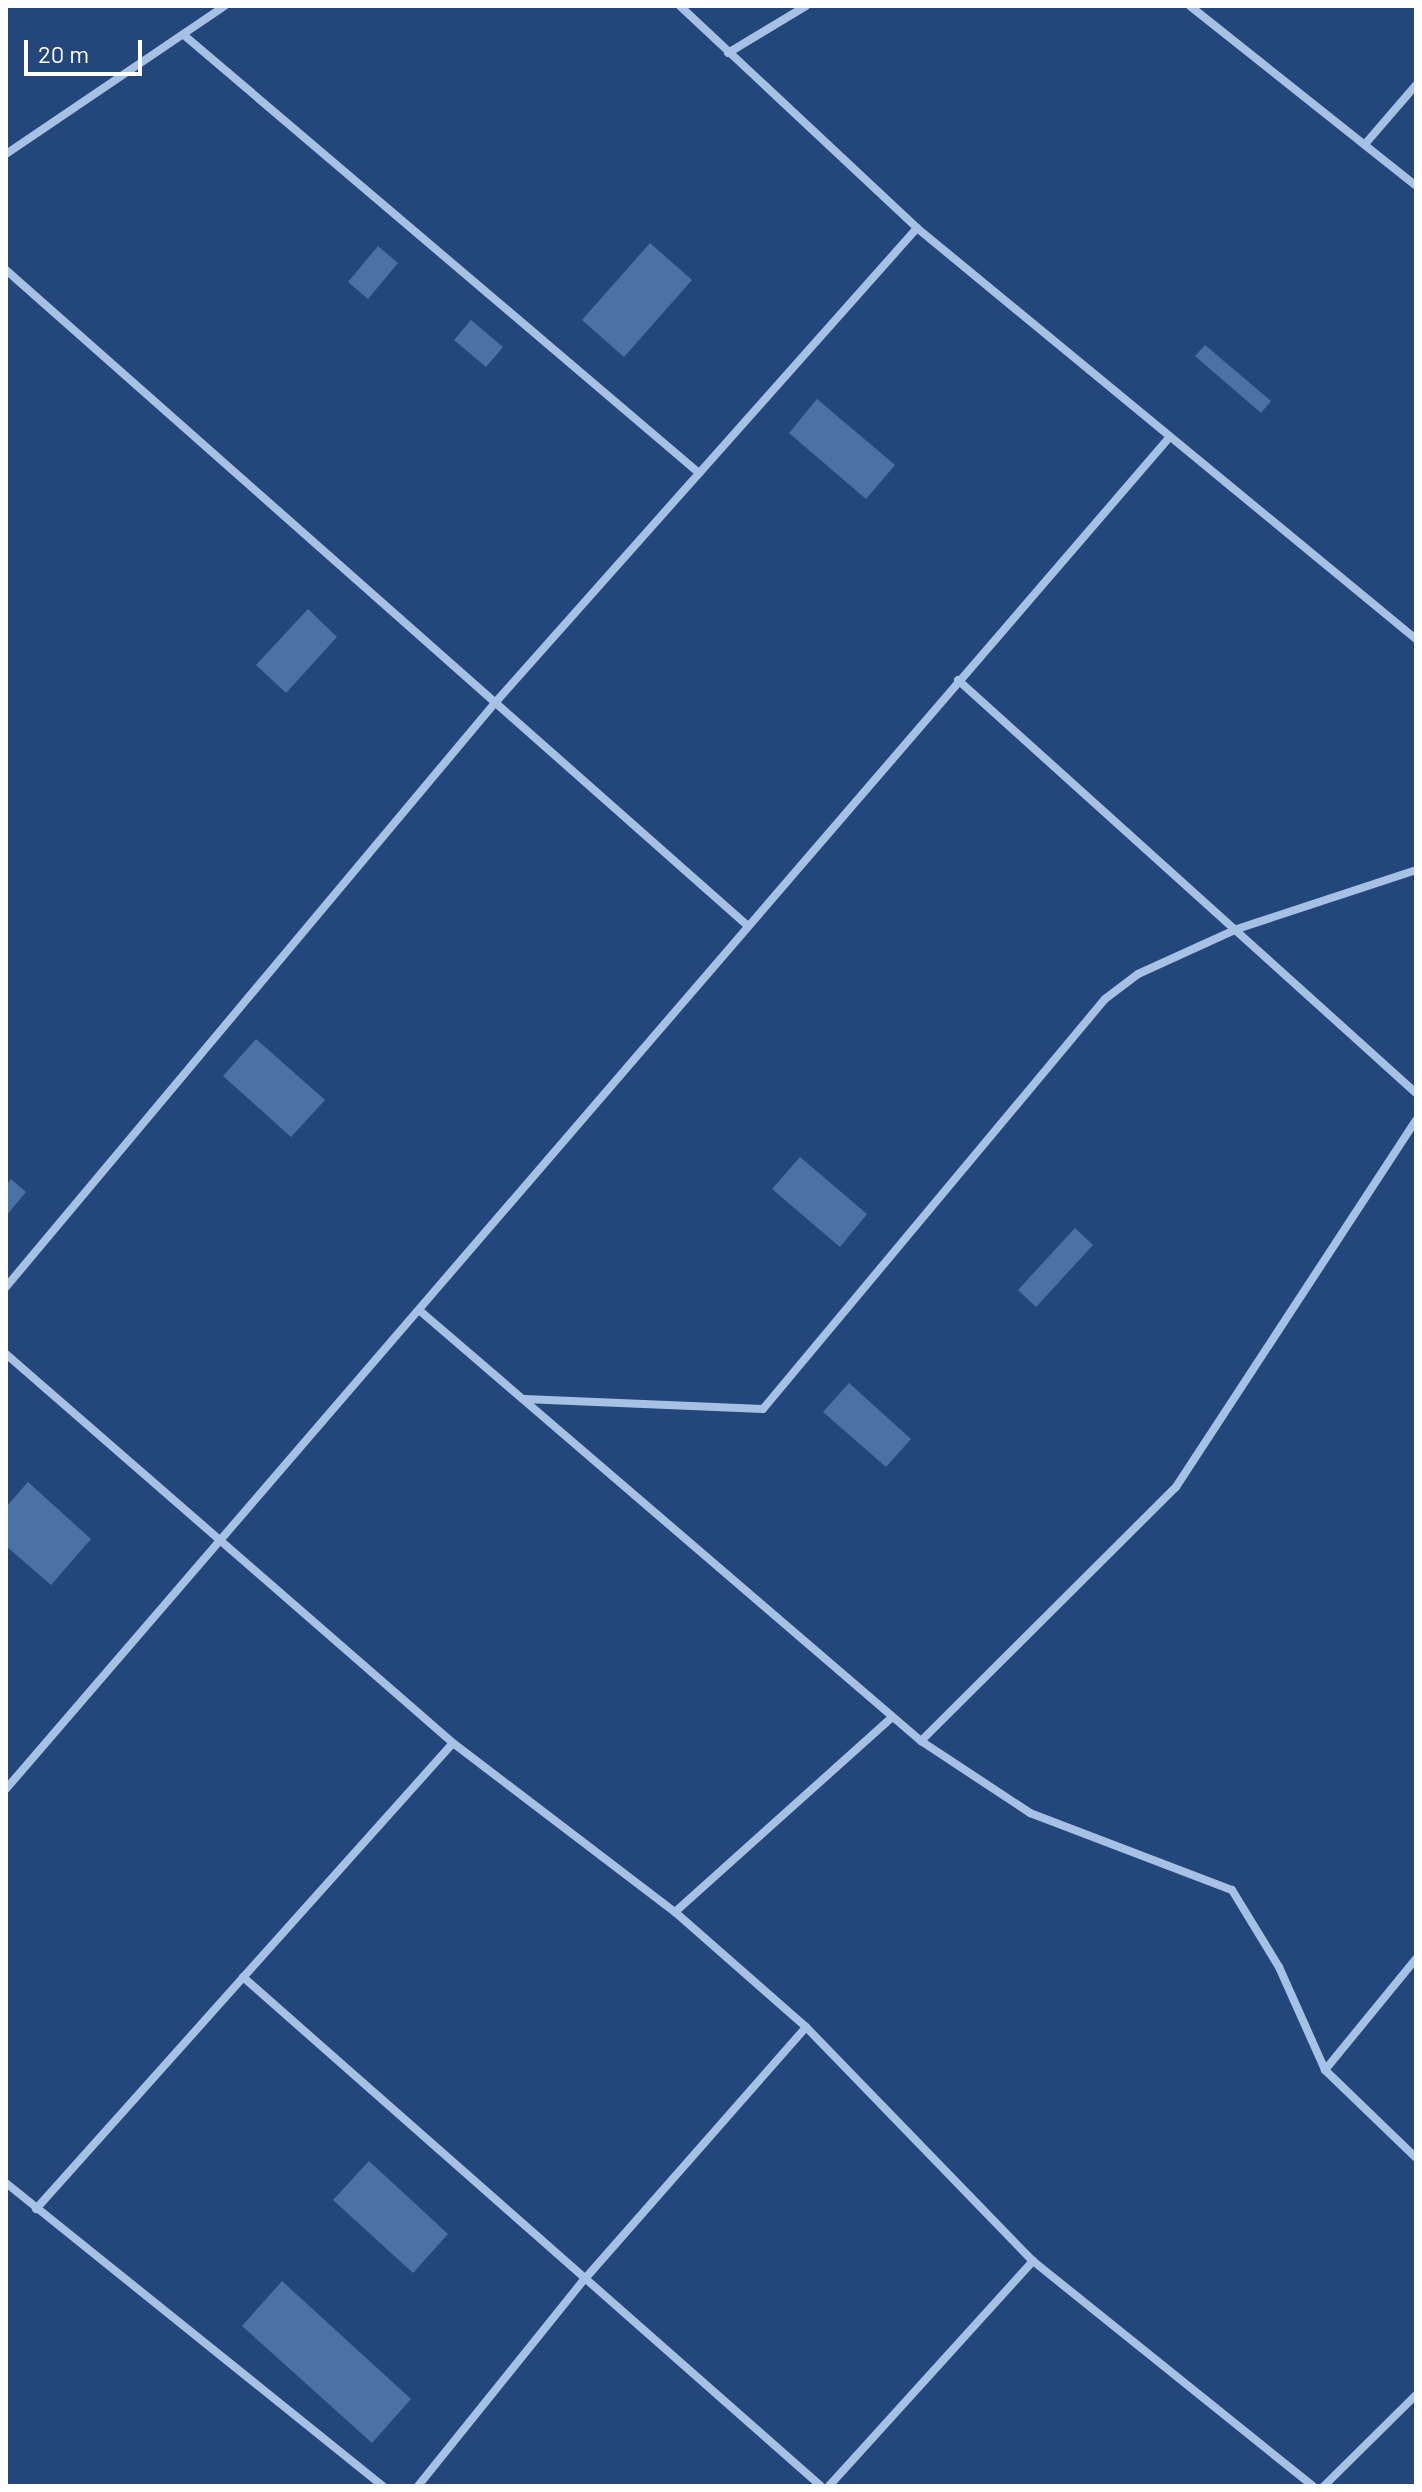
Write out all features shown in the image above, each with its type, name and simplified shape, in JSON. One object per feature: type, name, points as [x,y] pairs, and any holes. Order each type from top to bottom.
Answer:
[{"type":"street","points":[[6,154],[185,36],[225,6]]},
{"type":"street","points":[[680,6],[917,228],[1167,440],[1416,639]]},
{"type":"street","points":[[728,53],[806,6]]},
{"type":"street","points":[[1190,6],[1366,143],[1416,186]]},
{"type":"street","points":[[185,36],[699,473]]},
{"type":"street","points":[[1366,143],[1416,85]]},
{"type":"street","points":[[6,1287],[494,704],[917,228]]},
{"type":"street","points":[[6,270],[748,926]]},
{"type":"street","points":[[6,1789],[1167,440]]},
{"type":"street","points":[[958,680],[1416,1093]]},
{"type":"street","points":[[524,1399],[763,1409],[1105,999],[1138,974],[1237,929],[1416,870]]},
{"type":"street","points":[[921,1741],[1176,1487],[1416,1120]]},
{"type":"street","points":[[419,1310],[921,1741],[1030,1813],[1232,1890],[1279,1967],[1325,2070],[1416,2158]]},
{"type":"street","points":[[6,1354],[453,1743],[675,1912],[806,2027],[1033,2261],[1313,2486]]},
{"type":"street","points":[[675,1912],[892,1717]]},
{"type":"street","points":[[36,2209],[453,1743]]},
{"type":"street","points":[[1325,2070],[1416,1959]]},
{"type":"street","points":[[243,1977],[583,2281],[821,2486]]},
{"type":"street","points":[[418,2486],[583,2281],[806,2027]]},
{"type":"street","points":[[6,2183],[383,2486]]},
{"type":"street","points":[[829,2486],[1033,2261]]},
{"type":"street","points":[[1324,2486],[1416,2395]]},
{"type":"building","points":[[650,243],[692,280],[624,357],[582,320]]},
{"type":"building","points":[[378,246],[398,263],[368,299],[348,282]]},
{"type":"building","points":[[471,320],[503,347],[486,367],[454,340]]},
{"type":"building","points":[[1205,345],[1271,401],[1261,413],[1195,356]]},
{"type":"building","points":[[817,399],[895,465],[866,499],[789,433]]},
{"type":"building","points":[[308,609],[337,637],[286,693],[256,665]]},
{"type":"building","points":[[256,1039],[325,1100],[291,1137],[223,1076]]},
{"type":"building","points":[[800,1157],[867,1214],[840,1247],[772,1189]]},
{"type":"building","points":[[11,1179],[26,1192],[6,1216],[6,1185]]},
{"type":"building","points":[[1075,1228],[1093,1245],[1036,1307],[1018,1290]]},
{"type":"building","points":[[849,1383],[911,1439],[886,1467],[823,1412]]},
{"type":"building","points":[[28,1482],[91,1539],[51,1585],[6,1546],[6,1507]]},
{"type":"building","points":[[369,2161],[448,2234],[413,2273],[333,2200]]},
{"type":"building","points":[[282,2281],[411,2399],[372,2443],[242,2326]]}]
